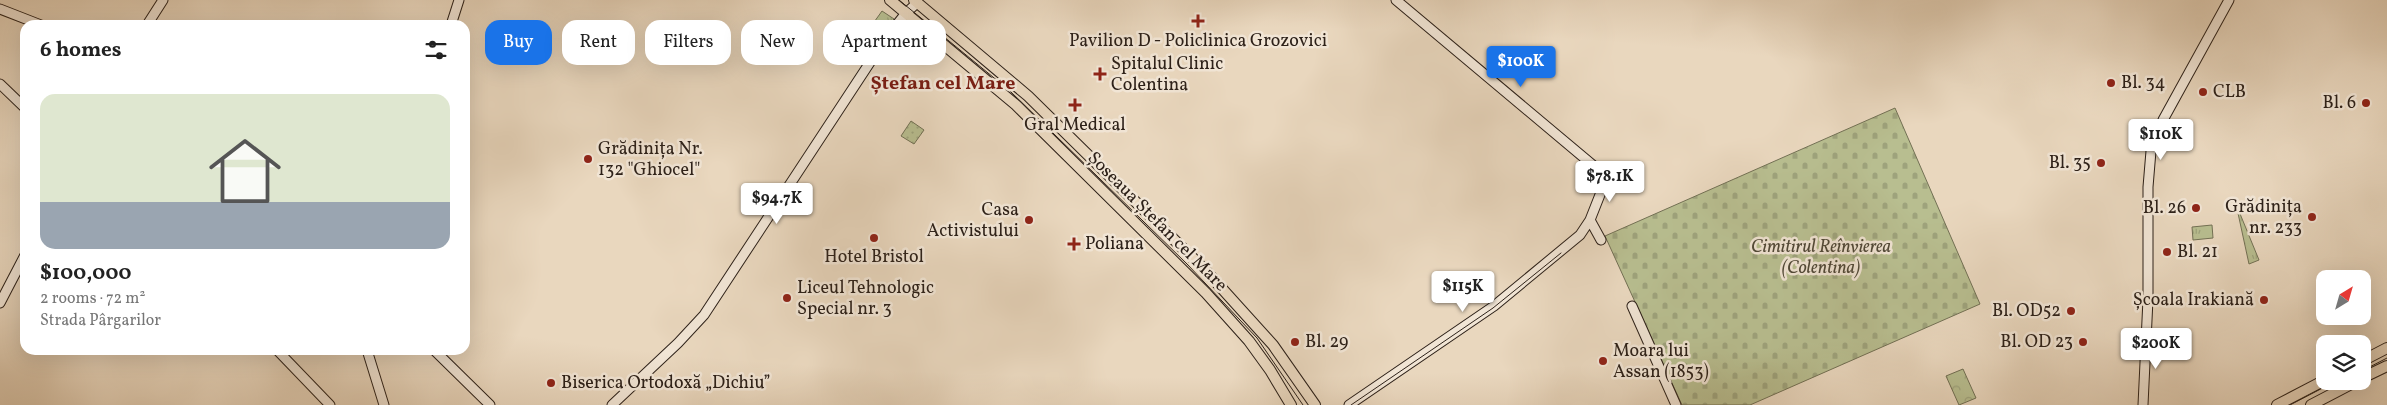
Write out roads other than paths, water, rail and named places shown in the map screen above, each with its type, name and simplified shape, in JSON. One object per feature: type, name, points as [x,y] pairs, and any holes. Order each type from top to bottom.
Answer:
[{"type":"main road","name":"Șoseaua Ștefan cel Mare","points":[[890,0],[1016,105],[1206,293],[1249,341],[1270,370],[1291,405]]},
{"type":"main road","name":"Șoseaua Ștefan cel Mare","points":[[916,1],[1022,90],[1207,272],[1261,330],[1315,405]]},
{"type":"main road","points":[[2371,356],[2387,348]]},
{"type":"main road","points":[[2371,374],[2387,366]]},
{"type":"main road","points":[[2277,405],[2316,385]]},
{"type":"main road","points":[[2311,405],[2340,390]]},
{"type":"street","points":[[150,20],[163,0]]},
{"type":"street","points":[[453,20],[459,0]]},
{"type":"street","points":[[1349,405],[1486,312],[1580,235],[1590,220],[1608,177],[1396,0]]},
{"type":"street","points":[[2143,405],[2148,299],[2148,187],[2151,151],[2163,120],[2229,0]]},
{"type":"street","points":[[612,405],[678,343],[704,315],[855,84],[916,1]]},
{"type":"street","points":[[0,9],[28,20]]},
{"type":"street","points":[[0,84],[20,103]]},
{"type":"street","points":[[1580,235],[1590,234],[1601,240],[1590,220]]},
{"type":"street","points":[[0,303],[20,265]]},
{"type":"street","points":[[1632,306],[1676,405]]},
{"type":"street","points":[[282,355],[330,405]]},
{"type":"street","points":[[369,355],[384,405]]},
{"type":"street","points":[[439,355],[490,405]]},
{"type":"tram line","points":[[899,0],[1010,91],[1187,264],[1257,338],[1303,405]]},
{"type":"tram line","points":[[1351,405],[1493,308],[1561,253]]},
{"type":"tram line","points":[[2371,366],[2387,358]]},
{"type":"tram line","points":[[2290,405],[2319,390]]},
{"type":"place","name":"Pavilion D - Policlinica Grozovici","points":[[1198,21]]},
{"type":"place","name":"Spitalul Clinic Colentina","points":[[1100,74]]},
{"type":"place","name":"Bl. 34","points":[[2111,83]]},
{"type":"place","name":"CLB","points":[[2203,92]]},
{"type":"place","name":"Bl. 6","points":[[2366,103]]},
{"type":"place","name":"Gral Medical","points":[[1075,105]]},
{"type":"place","name":"Grădinița Nr. 132 \"Ghiocel\"","points":[[588,159]]},
{"type":"place","name":"Bl. 35","points":[[2101,163]]},
{"type":"place","name":"Bl. 26","points":[[2196,208]]},
{"type":"place","name":"Grădinița nr. 233","points":[[2312,217]]},
{"type":"place","name":"Casa Activistului","points":[[1029,220]]},
{"type":"place","name":"Hotel Bristol","points":[[874,238]]},
{"type":"place","name":"Poliana","points":[[1074,244]]},
{"type":"place","name":"Bl. 21","points":[[2167,252]]},
{"type":"place","name":"Liceul Tehnologic Special nr. 3","points":[[787,298]]},
{"type":"place","name":"Școala Irakiană","points":[[2264,300]]},
{"type":"place","name":"Bl. OD52","points":[[2071,311]]},
{"type":"place","name":"Bl. 29","points":[[1295,342]]},
{"type":"place","name":"Bl. OD 23","points":[[2083,342]]},
{"type":"place","name":"Moara lui Assan (1853)","points":[[1603,361]]},
{"type":"place","name":"Biserica Ortodoxă „Dichiu”","points":[[551,383]]},
{"type":"district","name":"Ștefan cel Mare","points":[[943,84]]},
{"type":"park label","name":"Cimitirul Reînvierea (Colentina)","points":[[1821,257]]}]
